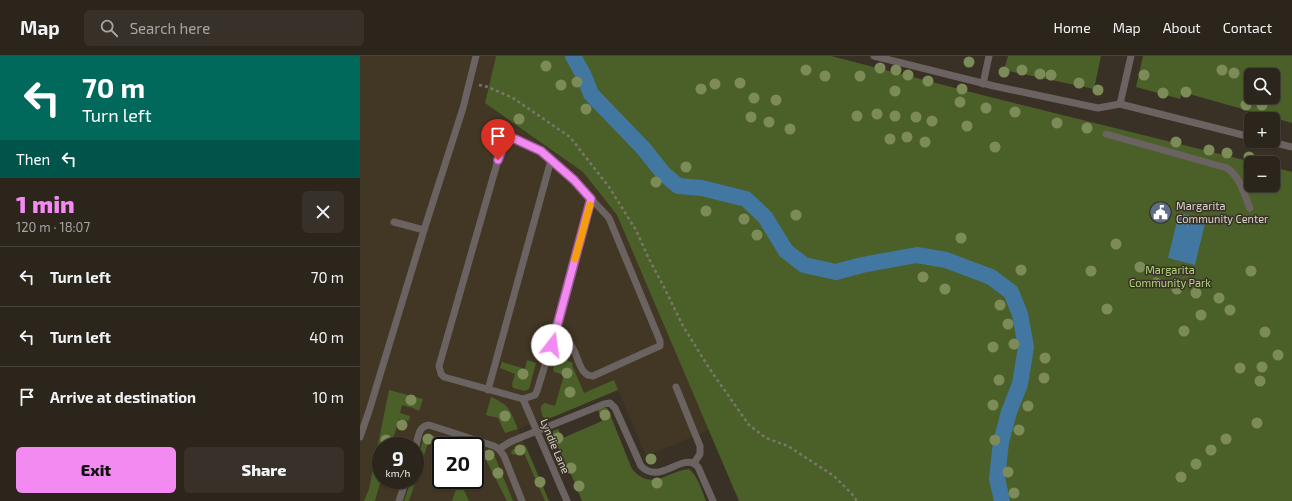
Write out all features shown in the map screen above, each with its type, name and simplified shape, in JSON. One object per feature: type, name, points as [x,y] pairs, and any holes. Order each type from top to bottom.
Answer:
[{"type":"lane","points":[[360,437],[370,411],[424,230],[463,108],[476,56]]},
{"type":"lane","points":[[874,56],[983,84],[1098,108],[1120,104],[1244,135]]},
{"type":"lane","points":[[983,84],[989,56]]},
{"type":"lane","points":[[1120,104],[1131,56]]},
{"type":"lane","points":[[1106,134],[1227,168],[1234,173],[1250,208]]},
{"type":"lane","points":[[554,336],[568,341],[573,347],[584,373],[588,376],[593,376],[660,346],[660,341],[609,218],[574,180],[541,151],[515,139],[509,138],[505,139],[439,366],[441,374],[444,377],[523,399],[535,395],[538,391],[554,336],[591,199]]},
{"type":"lane","points":[[1280,144],[1292,147]]},
{"type":"lane","points":[[488,390],[551,160]]},
{"type":"lane","points":[[394,222],[424,230]]},
{"type":"lane","points":[[676,387],[700,446],[700,454],[694,463]]},
{"type":"lane","name":"Lyndie Lane","points":[[523,399],[567,501]]},
{"type":"lane","points":[[499,449],[510,442],[604,404],[610,403],[615,408],[641,466],[645,470],[658,472],[688,462],[694,463],[698,467],[713,501]]},
{"type":"lane","points":[[419,437],[421,428],[429,425],[494,446],[499,449],[504,456],[522,501]]},
{"type":"lane","points":[[399,501],[403,489]]},
{"type":"path","points":[[469,82],[488,87],[513,98],[570,137],[609,187],[636,230],[648,259],[666,289],[683,326],[709,368],[749,425],[766,438],[788,446],[828,472],[852,494],[857,501]]},
{"type":"shaded area","points":[[360,56],[496,56],[485,103],[583,172],[617,215],[709,430],[646,456],[618,390],[518,429],[549,501],[360,501]]},
{"type":"green space","name":"Margarita Community Park","points":[[496,56],[831,56],[1244,160],[1244,192],[1280,192],[1280,169],[1292,172],[1292,501],[739,501],[617,215],[583,172],[485,103]]},
{"type":"green space","points":[[1008,56],[1101,56],[1094,89],[1004,70]]},
{"type":"green space","points":[[1143,56],[1292,56],[1292,123],[1280,120],[1280,112],[1253,112],[1182,92],[1180,99],[1136,87]]},
{"type":"green space","points":[[556,356],[573,363],[572,365],[584,393],[614,380],[618,390],[548,419],[543,417],[541,409],[542,405],[545,403],[555,406],[564,375],[554,372],[553,369]]},
{"type":"green space","points":[[527,360],[536,363],[529,389],[525,391],[513,388],[512,384],[515,374],[500,368],[502,362],[525,369]]},
{"type":"green space","points":[[389,390],[423,399],[419,411],[402,405],[400,413],[410,416],[409,421],[399,419],[394,437],[380,437]]},
{"type":"green space","points":[[491,397],[506,406],[518,429],[505,433],[498,418],[486,415]]},
{"type":"green space","points":[[607,408],[632,469],[639,476],[653,480],[689,469],[697,480],[706,501],[582,501],[553,436],[553,431],[558,429],[563,438],[602,421],[598,410]]},
{"type":"green space","points":[[430,435],[438,437],[432,437],[432,444],[428,443],[424,455],[424,438]]},
{"type":"green space","points":[[524,445],[549,501],[545,501],[524,453],[513,455],[511,453],[512,450]]},
{"type":"green space","points":[[484,451],[495,457],[513,501],[507,501],[485,458]]},
{"type":"green space","points":[[372,474],[372,489],[378,489],[375,501],[364,501],[369,489]]},
{"type":"green space","points":[[408,489],[413,489],[409,501],[404,501]]},
{"type":"green space","points":[[456,489],[463,489],[469,501],[452,501]]},
{"type":"water","points":[[1179,213],[1206,219],[1195,265],[1168,258]]},
{"type":"waterway","points":[[573,56],[584,76],[591,94],[644,149],[663,173],[678,186],[702,188],[746,199],[765,217],[786,251],[804,265],[836,272],[862,265],[917,255],[946,260],[991,277],[1011,292],[1020,314],[1026,347],[1020,384],[1009,412],[1001,442],[997,478],[1002,501]]},
{"type":"slow traffic","points":[[575,259],[590,205]]},
{"type":"place","name":"Margarita Community Center","points":[[1161,212]]},
{"type":"route","points":[[498,160],[505,139],[515,139],[541,151],[574,180],[591,199],[552,345]]}]
